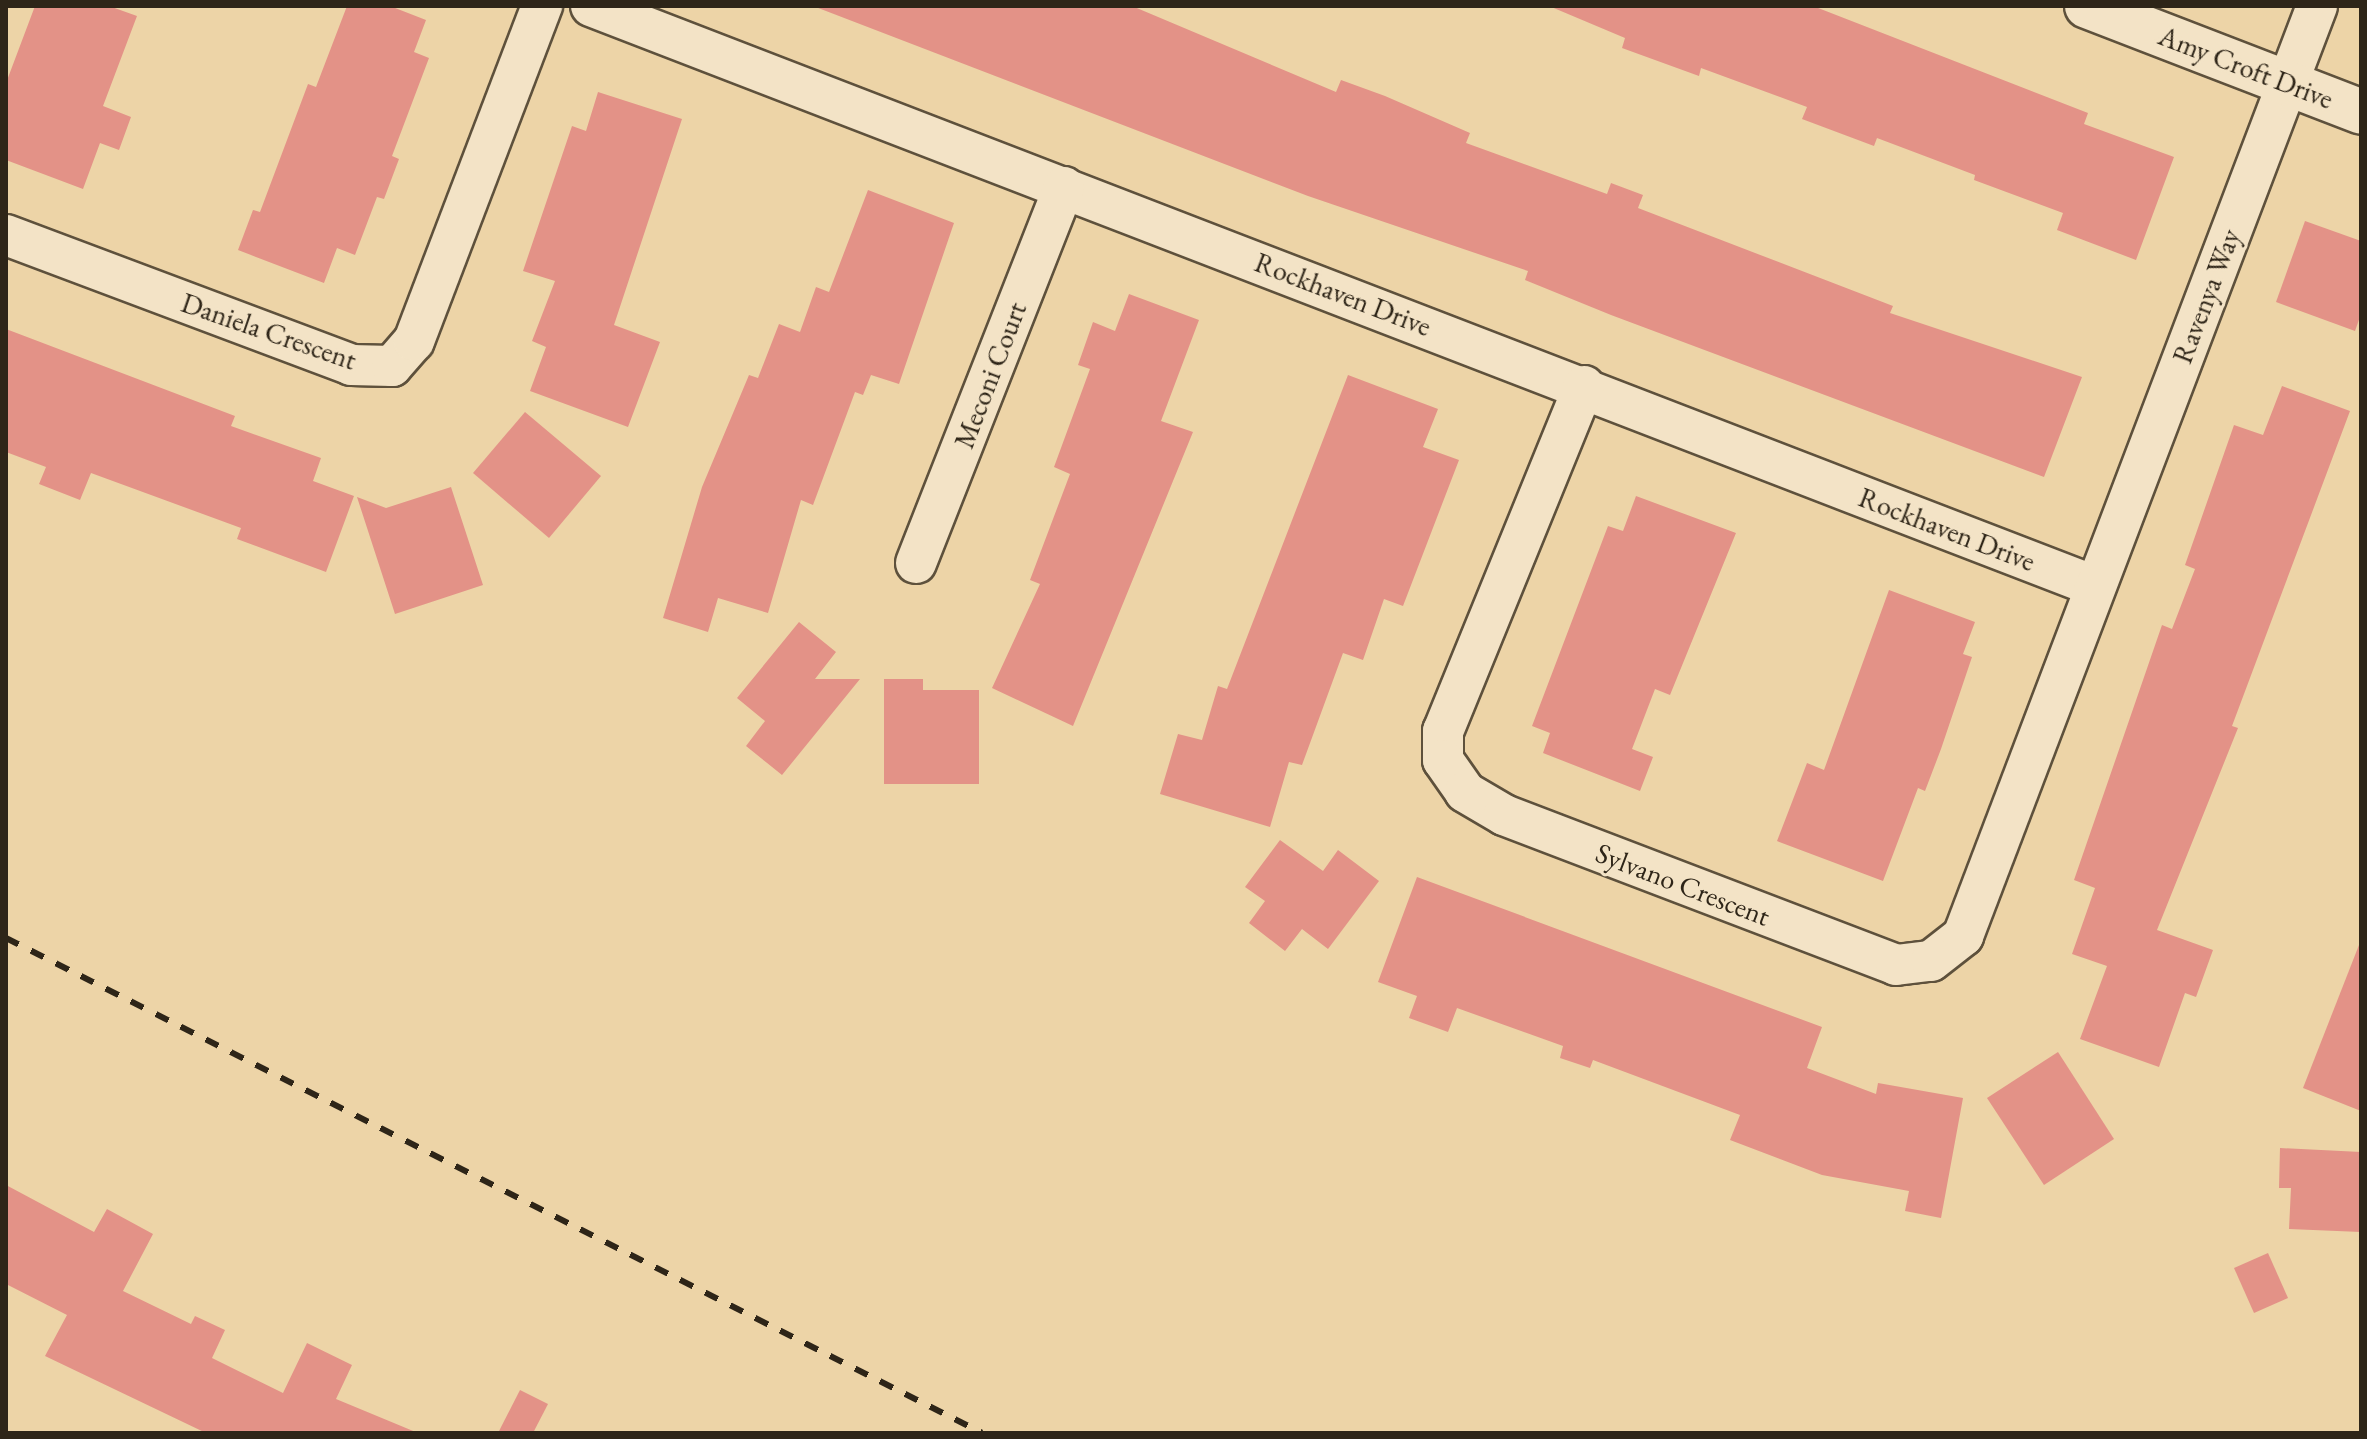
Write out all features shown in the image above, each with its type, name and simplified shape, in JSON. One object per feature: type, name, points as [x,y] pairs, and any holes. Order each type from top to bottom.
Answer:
[{"type":"street","name":"Daniela Crescent","points":[[6,235],[351,365],[392,366],[414,341],[542,6]]},
{"type":"street","name":"Rockhaven Drive","points":[[591,6],[1584,386],[2094,586]]},
{"type":"street","name":"Amy Croft Drive","points":[[2087,6],[2361,112]]},
{"type":"street","name":"Ravenya Way","points":[[2094,586],[2317,6]]},
{"type":"street","name":"Meconi Court","points":[[916,563],[1064,187]]},
{"type":"street","name":"Sylvano Crescent","points":[[1584,386],[1443,731],[1443,760],[1465,792],[1563,839],[1896,965],[1931,961],[1963,936],[2094,586]]},
{"type":"building","points":[[35,6],[109,6],[137,16],[103,106],[131,117],[119,150],[100,143],[83,189],[6,160],[6,83]]},
{"type":"building","points":[[347,6],[390,6],[426,20],[414,52],[429,58],[392,156],[399,159],[384,199],[377,197],[355,255],[337,248],[324,283],[238,250],[253,210],[260,212],[308,84],[316,87]]},
{"type":"building","points":[[813,6],[1132,6],[1336,92],[1341,80],[1385,96],[1470,133],[1466,143],[1607,194],[1611,183],[1643,195],[1638,208],[1893,306],[1890,313],[2082,377],[2044,477],[1611,315],[1525,280],[1528,271],[1308,196]]},
{"type":"building","points":[[1549,6],[1813,6],[2088,113],[2084,124],[2174,157],[2136,260],[2057,230],[2063,213],[1974,180],[1975,175],[1877,138],[1874,146],[1802,119],[1807,107],[1701,68],[1699,76],[1622,48],[1625,38]]},
{"type":"building","points":[[598,92],[682,119],[614,325],[660,342],[628,427],[530,391],[546,347],[532,341],[555,281],[523,271],[572,126],[586,131]]},
{"type":"building","points":[[868,190],[954,223],[899,384],[871,375],[863,395],[855,392],[813,505],[801,500],[768,613],[718,598],[708,632],[663,618],[702,487],[749,375],[758,378],[779,324],[800,332],[816,287],[829,292]]},
{"type":"building","points":[[2305,221],[2361,241],[2361,314],[2355,331],[2276,302]]},
{"type":"building","points":[[1129,294],[1199,320],[1161,421],[1193,432],[1073,726],[992,688],[1040,584],[1030,580],[1070,474],[1054,467],[1090,369],[1078,365],[1093,322],[1115,331]]},
{"type":"building","points":[[6,329],[235,416],[231,426],[321,458],[313,481],[354,496],[326,572],[237,539],[241,528],[91,473],[80,500],[39,484],[46,467],[6,452]]},
{"type":"building","points":[[1348,375],[1438,409],[1423,447],[1459,460],[1403,606],[1384,599],[1363,660],[1343,653],[1302,765],[1289,762],[1270,827],[1160,794],[1178,734],[1202,740],[1218,686],[1227,689]]},
{"type":"building","points":[[2282,386],[2350,411],[2232,726],[2238,728],[2157,930],[2213,950],[2196,997],[2185,993],[2159,1067],[2080,1039],[2107,966],[2072,954],[2095,888],[2074,880],[2162,625],[2172,629],[2195,569],[2185,565],[2234,425],[2263,435]]},
{"type":"building","points":[[525,412],[601,476],[549,538],[473,473]]},
{"type":"building","points":[[451,487],[483,585],[395,614],[357,497],[386,508]]},
{"type":"building","points":[[1636,496],[1736,533],[1670,695],[1655,689],[1632,749],[1653,757],[1640,791],[1543,753],[1550,733],[1532,726],[1608,526],[1623,531]]},
{"type":"building","points":[[1889,590],[1975,622],[1963,654],[1972,657],[1941,749],[1925,791],[1918,788],[1883,881],[1777,841],[1807,763],[1824,770]]},
{"type":"building","points":[[799,622],[836,652],[815,679],[860,679],[782,775],[746,746],[765,721],[737,698]]},
{"type":"building","points":[[884,679],[923,679],[923,690],[979,690],[979,784],[884,784]]},
{"type":"building","points":[[1280,840],[1323,871],[1338,850],[1379,881],[1328,949],[1302,929],[1285,951],[1249,923],[1265,901],[1245,887]]},
{"type":"building","points":[[1417,877],[1822,1027],[1807,1068],[1876,1094],[1878,1083],[1963,1098],[1941,1218],[1905,1211],[1909,1191],[1822,1175],[1730,1140],[1740,1115],[1593,1060],[1590,1068],[1560,1058],[1563,1046],[1457,1008],[1448,1032],[1409,1018],[1417,996],[1378,982]]},
{"type":"building","points":[[2361,946],[2361,1111],[2303,1088]]},
{"type":"building","points":[[2058,1052],[2114,1139],[2044,1185],[1987,1098]]},
{"type":"building","points":[[2280,1148],[2361,1152],[2361,1232],[2289,1229],[2291,1188],[2279,1188]]},
{"type":"building","points":[[6,1185],[94,1232],[107,1209],[153,1234],[123,1291],[191,1324],[195,1316],[225,1330],[212,1358],[283,1393],[307,1343],[352,1365],[336,1399],[418,1433],[206,1433],[45,1356],[67,1315],[6,1284]]},
{"type":"building","points":[[2268,1253],[2288,1298],[2254,1313],[2234,1268]]},
{"type":"building","points":[[520,1390],[548,1404],[533,1433],[498,1433]]},
{"type":"railway","points":[[6,938],[982,1433]]}]
